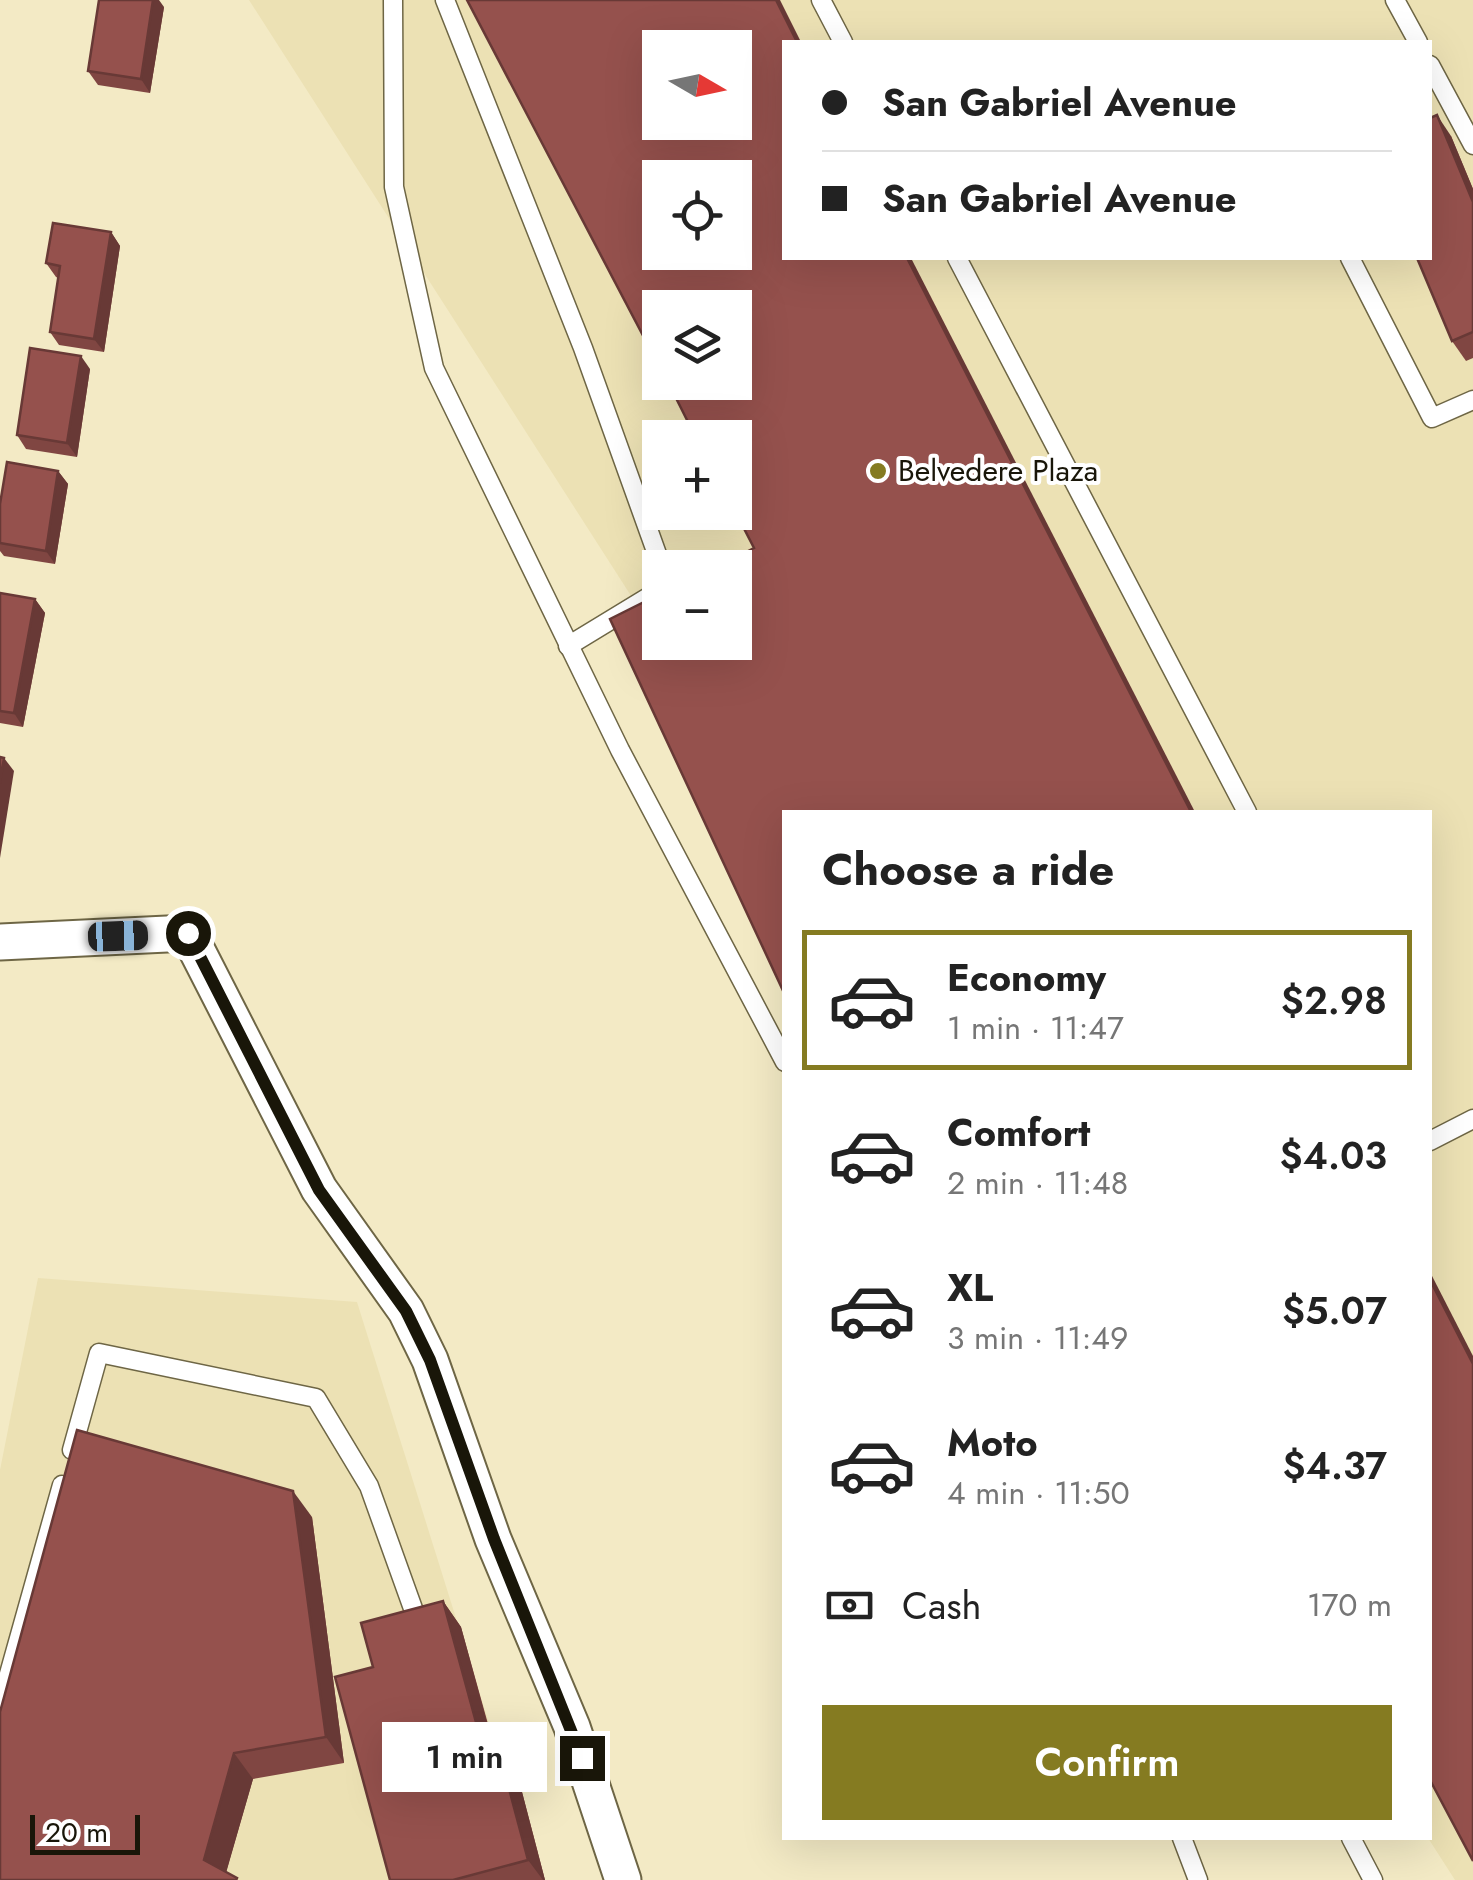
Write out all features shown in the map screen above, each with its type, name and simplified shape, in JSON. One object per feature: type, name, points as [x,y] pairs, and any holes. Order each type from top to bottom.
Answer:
[{"type":"street","points":[[0,942],[188,933],[319,1190],[406,1311],[430,1360],[494,1539],[572,1727],[623,1880]]},
{"type":"lane","points":[[394,0],[394,187],[434,368],[568,646],[782,1056]]},
{"type":"lane","points":[[446,0],[576,330],[655,550]]},
{"type":"lane","points":[[820,0],[842,40]]},
{"type":"lane","points":[[1395,0],[1417,40]]},
{"type":"lane","points":[[1432,69],[1473,145]]},
{"type":"lane","points":[[1432,110],[1449,101]]},
{"type":"lane","points":[[958,260],[1246,810]]},
{"type":"lane","points":[[1351,260],[1432,418],[1473,400]]},
{"type":"lane","points":[[568,646],[642,601]]},
{"type":"lane","points":[[1432,1140],[1473,1119]]},
{"type":"lane","points":[[0,1706],[99,1352],[316,1398],[369,1486],[420,1628]]},
{"type":"lane","points":[[1183,1840],[1198,1880]]},
{"type":"lane","points":[[1352,1840],[1373,1880]]},
{"type":"shaded area","points":[[249,0],[1473,0],[1473,1880],[1455,1880],[1429,1840],[1432,810],[784,810],[740,660],[752,660],[752,550],[642,550],[642,613]]},
{"type":"shaded area","points":[[38,1278],[357,1302],[538,1880],[0,1880],[0,1470]]},
{"type":"building","points":[[99,0],[153,0],[141,79],[88,71]]},
{"type":"building","name":"Belvedere Plaza","points":[[467,0],[776,0],[796,40],[782,40],[782,260],[908,260],[1190,810],[782,810],[782,989],[610,619],[642,603],[642,660],[752,660],[750,550],[754,548],[745,530],[752,530],[752,420],[687,420],[677,400],[752,400],[752,290],[642,290],[642,334]]},
{"type":"building","points":[[1437,115],[1473,202],[1473,332],[1452,341],[1418,260],[1432,260],[1432,117]]},
{"type":"building","points":[[53,223],[111,232],[94,339],[50,332],[60,266],[46,263]]},
{"type":"building","points":[[30,348],[81,356],[67,443],[17,435]]},
{"type":"building","points":[[7,462],[58,471],[46,551],[0,543],[0,504]]},
{"type":"building","points":[[0,593],[35,599],[14,713],[0,711]]},
{"type":"building","points":[[1432,1284],[1473,1364],[1473,1861],[1432,1784]]},
{"type":"building","points":[[77,1430],[293,1491],[326,1737],[234,1753],[204,1860],[236,1880],[0,1880],[0,1712]]},
{"type":"building","points":[[443,1601],[489,1770],[503,1766],[528,1860],[453,1880],[390,1880],[335,1677],[373,1667],[361,1623]]},
{"type":"place","name":"Belvedere Plaza","points":[[878,471]]},
{"type":"route","points":[[188,933],[319,1190],[406,1311],[430,1360],[494,1539],[582,1758]]}]
